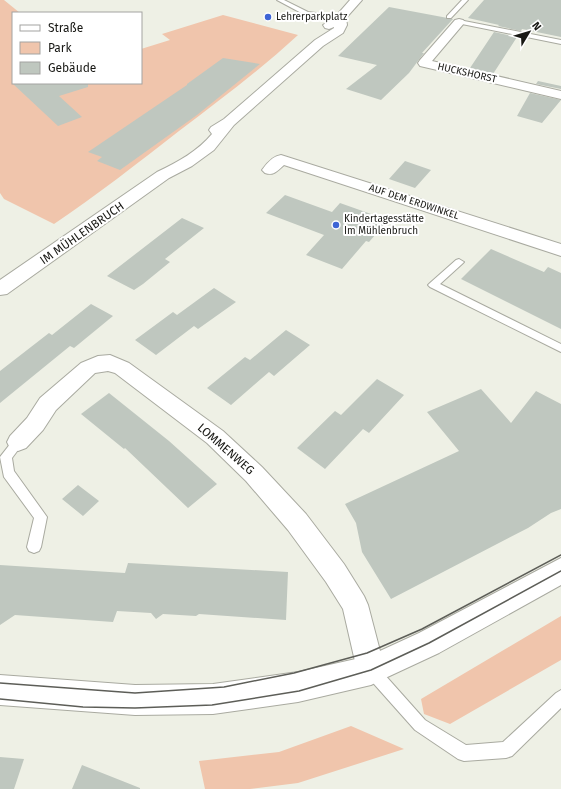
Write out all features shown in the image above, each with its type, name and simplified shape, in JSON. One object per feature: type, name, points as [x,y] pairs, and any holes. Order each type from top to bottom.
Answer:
[{"type":"main road","name":"IM MÜHLENBRUCH","points":[[0,289],[163,175],[180,167],[209,146],[228,122],[319,43],[339,30],[342,25],[340,18],[356,0]]},
{"type":"main road","points":[[0,690],[135,700],[213,699],[298,687],[371,670],[429,643],[561,572]]},
{"type":"street","name":"HUCKSHORST","points":[[454,20],[424,63],[561,95]]},
{"type":"street","name":"AUF DEM ERDWINKEL","points":[[270,170],[281,159],[561,250]]},
{"type":"street","name":"LOMMENWEG","points":[[18,442],[35,424],[48,404],[88,368],[98,364],[110,363],[122,368],[215,437],[254,474],[297,522],[335,573],[355,605],[371,670]]},
{"type":"lane","points":[[280,0],[307,14],[340,18]]},
{"type":"lane","points":[[465,0],[454,20],[561,42]]},
{"type":"lane","points":[[459,262],[433,285],[561,348]]},
{"type":"lane","points":[[18,442],[6,457],[8,473],[41,517],[34,547]]},
{"type":"lane","points":[[371,670],[420,724],[464,753],[506,750],[561,698]]},
{"type":"green space","points":[[0,0],[4,0],[19,12],[12,12],[12,84],[142,84],[142,49],[170,40],[162,34],[223,15],[298,35],[225,96],[117,179],[54,224],[4,199],[0,193]]},
{"type":"green space","points":[[561,616],[561,660],[450,724],[424,714],[421,699]]},
{"type":"green space","points":[[351,726],[404,749],[298,783],[250,789],[205,789],[199,761],[279,752]]},
{"type":"building","points":[[484,0],[561,0],[561,37],[522,29],[521,31],[468,18]]},
{"type":"building","points":[[389,7],[453,19],[422,53],[424,53],[409,73],[381,100],[346,89],[377,65],[338,56]]},
{"type":"building","points":[[494,32],[517,37],[493,74],[470,68]]},
{"type":"building","points":[[223,58],[260,64],[197,115],[120,170],[97,161],[102,157],[88,152],[187,85]]},
{"type":"building","points":[[538,81],[561,86],[561,89],[536,84]]},
{"type":"building","points":[[13,84],[88,84],[88,87],[59,96],[82,117],[58,126]]},
{"type":"building","points":[[530,93],[561,100],[542,123],[517,116]]},
{"type":"building","points":[[405,161],[431,170],[415,188],[389,179]]},
{"type":"building","points":[[285,195],[332,212],[340,203],[388,220],[369,242],[366,241],[342,269],[306,255],[324,235],[266,213]]},
{"type":"building","points":[[182,218],[204,228],[165,259],[170,262],[143,284],[134,290],[107,276]]},
{"type":"building","points":[[491,249],[544,272],[548,267],[561,273],[561,329],[461,279]]},
{"type":"building","points":[[214,288],[236,302],[198,329],[194,326],[156,355],[135,340],[173,312],[177,315]]},
{"type":"building","points":[[91,304],[113,316],[74,348],[70,346],[0,403],[0,371],[49,333],[52,335]]},
{"type":"building","points":[[286,330],[310,345],[274,376],[269,372],[231,405],[207,388],[245,357],[250,360]]},
{"type":"building","points":[[377,379],[404,395],[369,433],[363,429],[325,469],[297,448],[335,411],[341,415]]},
{"type":"building","points":[[481,389],[511,423],[536,391],[561,404],[561,509],[551,513],[528,528],[391,599],[362,552],[356,523],[345,504],[459,451],[427,412]]},
{"type":"building","points":[[109,393],[169,441],[217,484],[188,508],[125,448],[124,449],[81,414]]},
{"type":"building","points":[[78,485],[99,501],[83,516],[62,499]]},
{"type":"building","points":[[128,563],[288,572],[286,620],[199,614],[196,616],[163,614],[156,619],[151,613],[117,611],[113,622],[15,615],[0,625],[0,565],[125,573]]},
{"type":"building","points":[[0,757],[24,759],[14,789],[0,789]]},
{"type":"building","points":[[82,765],[140,788],[140,789],[72,789]]},
{"type":"tram line","points":[[0,683],[135,693],[224,687],[294,673],[367,653],[422,629],[561,555]]},
{"type":"tram line","points":[[0,699],[83,707],[135,708],[212,705],[299,691],[371,670],[429,643],[561,571]]},
{"type":"place","name":"Lehrerparkplatz","points":[[268,17]]},
{"type":"place","name":"Kindertagesstätte Im Mühlenbruch","points":[[336,225]]}]
